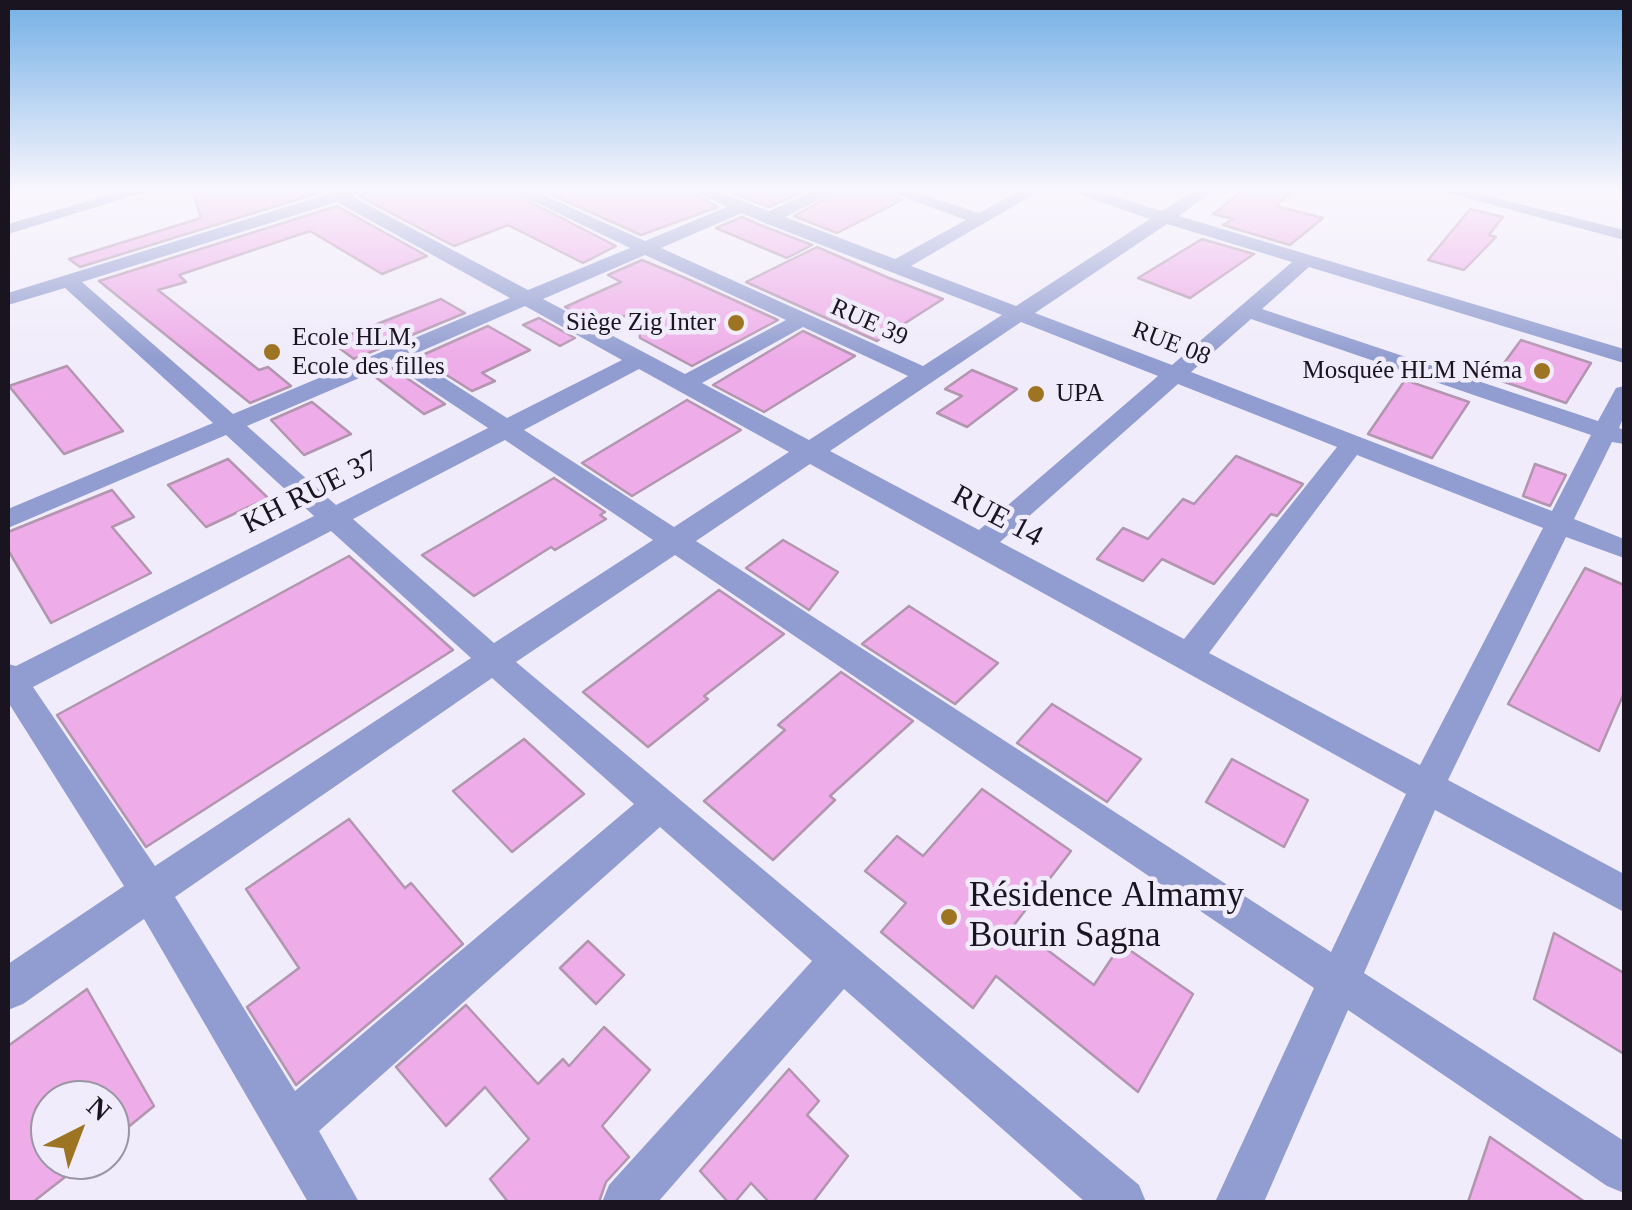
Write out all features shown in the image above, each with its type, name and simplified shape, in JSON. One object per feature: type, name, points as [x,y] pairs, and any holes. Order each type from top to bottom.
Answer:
[{"type":"street","points":[[8,299],[178,246]]},
{"type":"street","name":"RUE 14","points":[[440,246],[683,384],[1624,894]]},
{"type":"street","name":"RUE 39","points":[[640,246],[927,376]]},
{"type":"street","points":[[8,519],[647,246]]},
{"type":"street","name":"RUE 08","points":[[842,246],[1624,549]]},
{"type":"street","points":[[895,267],[932,246]]},
{"type":"street","points":[[8,989],[1120,246]]},
{"type":"street","points":[[1262,246],[1624,356]]},
{"type":"street","points":[[980,544],[1306,260]]},
{"type":"street","points":[[69,281],[234,424],[332,518],[494,661],[1122,1202]]},
{"type":"street","points":[[1250,312],[1616,434]]},
{"type":"street","points":[[683,384],[802,320]]},
{"type":"street","points":[[394,355],[1624,1168]]},
{"type":"street","name":"KH RUE 37","points":[[10,679],[640,360]]},
{"type":"street","points":[[1238,1202],[1427,787],[1561,525],[1616,434],[1624,393]]},
{"type":"street","points":[[1188,657],[1352,444]]},
{"type":"street","points":[[10,679],[150,892],[335,1202]]},
{"type":"street","points":[[290,1126],[660,804]]},
{"type":"street","points":[[626,1202],[840,960]]},
{"type":"building","points":[[109,246],[146,246],[80,267],[69,259]]},
{"type":"building","points":[[209,246],[264,246],[179,275],[186,282],[158,290],[259,370],[268,367],[291,386],[250,403],[99,281]]},
{"type":"building","points":[[336,246],[410,246],[427,256],[382,274]]},
{"type":"building","points":[[550,246],[615,246],[583,263]]},
{"type":"building","points":[[760,246],[809,246],[787,258]]},
{"type":"building","points":[[1190,246],[1228,246],[1254,254],[1190,298],[1138,278]]},
{"type":"building","points":[[1439,246],[1487,246],[1464,270],[1428,260]]},
{"type":"building","points":[[817,247],[943,299],[877,341],[746,282]]},
{"type":"building","points":[[642,260],[778,320],[692,366],[640,338],[638,311],[601,325],[565,307],[621,282],[608,275]]},
{"type":"building","points":[[441,299],[465,313],[354,359],[331,342]]},
{"type":"building","points":[[539,318],[575,338],[560,346],[523,325]]},
{"type":"building","points":[[488,326],[530,350],[482,373],[495,381],[472,391],[418,357]]},
{"type":"building","points":[[803,331],[855,356],[764,412],[713,385]]},
{"type":"building","name":"Mosquée HLM Néma","points":[[1521,340],[1591,363],[1566,403],[1493,378]]},
{"type":"building","points":[[67,366],[123,431],[64,454],[9,386]]},
{"type":"building","points":[[392,368],[445,404],[424,414],[374,376]]},
{"type":"building","points":[[972,370],[1017,389],[967,427],[937,413],[962,396],[945,389]]},
{"type":"building","points":[[1405,380],[1469,402],[1432,458],[1368,434]]},
{"type":"building","points":[[687,400],[741,430],[632,496],[582,463]]},
{"type":"building","points":[[312,402],[351,434],[304,455],[271,420]]},
{"type":"building","points":[[1236,456],[1303,484],[1277,516],[1271,514],[1214,584],[1162,559],[1143,581],[1097,559],[1123,528],[1148,539],[1183,499],[1194,504]]},
{"type":"building","points":[[228,459],[268,498],[206,527],[168,485]]},
{"type":"building","points":[[1535,464],[1566,475],[1550,506],[1523,496]]},
{"type":"building","points":[[554,478],[605,512],[600,515],[606,519],[555,550],[551,547],[474,596],[422,555]]},
{"type":"building","points":[[112,490],[134,517],[112,527],[151,573],[51,623],[8,550],[8,532]]},
{"type":"building","points":[[783,540],[838,572],[809,610],[746,568]]},
{"type":"building","points":[[349,556],[453,650],[146,847],[57,715]]},
{"type":"building","points":[[1585,568],[1624,585],[1624,693],[1599,751],[1508,704]]},
{"type":"building","points":[[719,590],[784,634],[704,696],[708,699],[648,747],[583,692]]},
{"type":"building","points":[[909,606],[998,663],[955,704],[862,644]]},
{"type":"building","points":[[841,672],[913,721],[830,796],[835,800],[773,860],[704,801],[785,730],[778,725]]},
{"type":"building","points":[[1052,704],[1141,759],[1107,802],[1017,743]]},
{"type":"building","points":[[524,739],[584,794],[512,852],[453,791]]},
{"type":"building","points":[[1232,759],[1308,800],[1284,847],[1206,802]]},
{"type":"building","points":[[982,789],[1071,851],[1014,925],[1094,985],[1121,944],[1193,994],[1138,1092],[996,976],[973,1008],[881,932],[906,903],[865,871],[897,836],[923,856]]},
{"type":"building","points":[[349,819],[405,888],[411,883],[463,944],[296,1085],[247,1007],[299,968],[246,889]]},
{"type":"building","points":[[1554,933],[1624,973],[1624,1054],[1534,999]]},
{"type":"building","points":[[588,941],[624,975],[596,1004],[560,968]]},
{"type":"building","points":[[87,989],[154,1106],[130,1126],[130,1080],[30,1080],[30,1180],[61,1180],[33,1202],[8,1202],[8,1046]]},
{"type":"building","points":[[466,1005],[538,1084],[563,1059],[569,1066],[604,1027],[650,1070],[602,1126],[629,1157],[606,1182],[599,1202],[508,1202],[490,1179],[529,1139],[485,1087],[446,1126],[396,1067]]},
{"type":"building","points":[[789,1069],[819,1101],[807,1115],[848,1156],[813,1202],[769,1202],[751,1183],[735,1202],[728,1202],[700,1171]]},
{"type":"building","points":[[1490,1137],[1585,1202],[1468,1202]]},
{"type":"place","name":"Siège Zig Inter","points":[[736,323]]},
{"type":"place","name":"Ecole HLM, Ecole des filles","points":[[272,352]]},
{"type":"place","name":"Mosquée HLM Néma","points":[[1542,371]]},
{"type":"place","name":"UPA","points":[[1036,394]]},
{"type":"place","name":"Résidence Almamy Bourin Sagna","points":[[949,917]]}]
